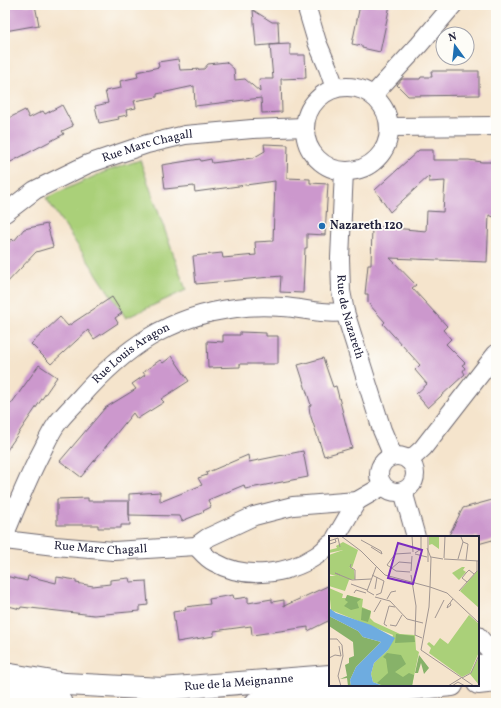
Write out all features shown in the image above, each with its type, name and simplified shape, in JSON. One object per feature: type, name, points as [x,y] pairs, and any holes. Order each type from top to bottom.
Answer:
[{"type":"street","points":[[306,5],[317,42],[335,88]]},
{"type":"street","points":[[373,95],[453,5]]},
{"type":"street","points":[[352,87],[373,95],[385,110],[390,127],[388,142],[383,151],[377,159],[359,170],[344,171],[328,167],[315,157],[307,143],[305,127],[308,114],[314,103],[323,94],[335,88],[352,87]]},
{"type":"street","points":[[390,127],[496,126]]},
{"type":"street","name":"Rue Marc Chagall","points":[[5,213],[35,190],[88,164],[147,144],[186,136],[252,129],[305,127]]},
{"type":"street","name":"Rue de Nazareth","points":[[344,171],[340,258],[341,291],[345,312],[383,434],[401,458],[414,468],[414,477],[410,486],[403,491]]},
{"type":"street","name":"Rue Louis Aragon","points":[[5,534],[28,477],[55,425],[110,366],[127,351],[166,328],[213,312],[237,308],[281,307],[335,314],[345,312]]},
{"type":"street","points":[[416,536],[403,491],[394,492],[383,486],[380,480],[379,470],[384,461],[401,458],[423,448],[496,354]]},
{"type":"street","name":"Rue Marc Chagall","points":[[5,540],[114,551],[196,546],[207,538],[254,516],[293,506],[357,501],[383,486]]},
{"type":"street","name":"Rue Marc Chagall","points":[[337,536],[357,501]]},
{"type":"street","points":[[196,546],[213,562],[239,572],[262,573],[286,570],[316,556],[329,545]]},
{"type":"street","points":[[479,637],[496,658]]},
{"type":"street","points":[[479,666],[496,664]]},
{"type":"street","name":"Rue de la Meignanne","points":[[5,674],[66,684],[162,689],[329,676]]},
{"type":"street","points":[[479,683],[496,681]]},
{"type":"street","name":"Rue de la Meignanne","points":[[256,703],[441,686]]},
{"type":"street","points":[[5,694],[61,703]]},
{"type":"green space","points":[[140,160],[186,290],[126,318],[46,198],[104,172]]},
{"type":"building","points":[[5,5],[35,5],[39,25],[5,31]]},
{"type":"building","points":[[360,5],[390,5],[380,52],[352,44]]},
{"type":"building","points":[[253,10],[272,22],[278,22],[279,44],[256,46]]},
{"type":"building","points":[[290,44],[290,55],[305,55],[306,78],[281,79],[282,112],[262,113],[261,98],[195,106],[194,86],[157,94],[157,97],[134,101],[136,108],[126,110],[127,115],[118,117],[119,119],[99,123],[95,106],[108,103],[105,91],[121,88],[120,81],[138,77],[137,72],[159,67],[158,62],[178,59],[180,70],[204,69],[208,64],[226,62],[234,69],[235,80],[245,79],[260,92],[259,79],[273,79],[270,45]]},
{"type":"building","points":[[431,71],[479,71],[479,95],[408,96],[397,85],[402,79],[432,77]]},
{"type":"building","points":[[62,105],[73,126],[62,131],[64,134],[5,165],[5,120],[25,110],[29,118],[43,111],[45,114]]},
{"type":"building","points":[[264,144],[288,145],[287,178],[310,179],[310,183],[328,184],[325,235],[307,234],[303,293],[280,292],[281,276],[196,284],[193,256],[222,253],[223,258],[256,255],[255,242],[273,241],[275,181],[195,192],[194,186],[165,189],[162,165],[200,159],[201,161],[211,159],[212,163],[253,158],[265,151]]},
{"type":"building","points":[[419,150],[433,150],[433,160],[496,162],[496,218],[489,215],[487,262],[390,258],[416,285],[412,288],[447,326],[443,330],[451,339],[446,344],[465,363],[462,365],[465,368],[463,371],[465,374],[428,408],[416,394],[427,384],[415,370],[420,365],[383,324],[385,322],[368,303],[368,294],[365,294],[368,265],[371,265],[372,226],[426,231],[427,211],[443,212],[445,181],[429,182],[429,176],[390,212],[375,190]]},
{"type":"building","points":[[47,224],[53,247],[36,252],[5,285],[5,247],[12,239],[14,241],[24,229]]},
{"type":"building","points":[[112,297],[122,313],[115,318],[118,323],[94,339],[88,330],[51,364],[31,344],[60,317],[68,326]]},
{"type":"building","points":[[240,332],[266,333],[266,336],[278,336],[278,364],[240,364],[240,367],[208,368],[207,341],[223,342],[223,335],[240,335]]},
{"type":"building","points":[[172,356],[189,381],[161,399],[164,402],[137,419],[133,413],[81,477],[60,461],[105,408],[136,389],[132,384],[145,375],[143,372],[160,360],[163,363]]},
{"type":"building","points":[[323,358],[333,387],[336,386],[352,448],[324,456],[310,414],[309,406],[311,405],[298,365]]},
{"type":"building","points":[[39,365],[57,377],[5,453],[5,400],[11,404]]},
{"type":"building","points":[[303,451],[308,477],[245,489],[244,485],[208,500],[211,507],[203,511],[204,512],[182,521],[180,516],[129,515],[130,525],[121,525],[121,528],[98,528],[98,525],[57,525],[57,499],[88,498],[88,501],[129,501],[129,494],[160,492],[160,502],[202,485],[198,478],[248,455],[249,462]]},
{"type":"building","points":[[496,499],[496,539],[479,544],[479,536],[449,536],[463,508]]},
{"type":"building","points":[[5,576],[27,581],[28,576],[56,583],[57,577],[76,580],[76,583],[93,586],[110,584],[110,580],[129,578],[130,582],[146,581],[148,605],[140,606],[140,611],[94,615],[21,607],[20,609],[5,605]]},
{"type":"building","points":[[329,585],[329,620],[308,631],[308,627],[252,635],[251,626],[214,631],[214,636],[177,642],[173,612],[186,610],[185,607],[210,604],[209,599],[233,595],[234,599],[248,597],[248,603],[272,599],[272,602],[284,600],[284,606]]},
{"type":"place","name":"Nazareth 120","points":[[322,226]]}]
